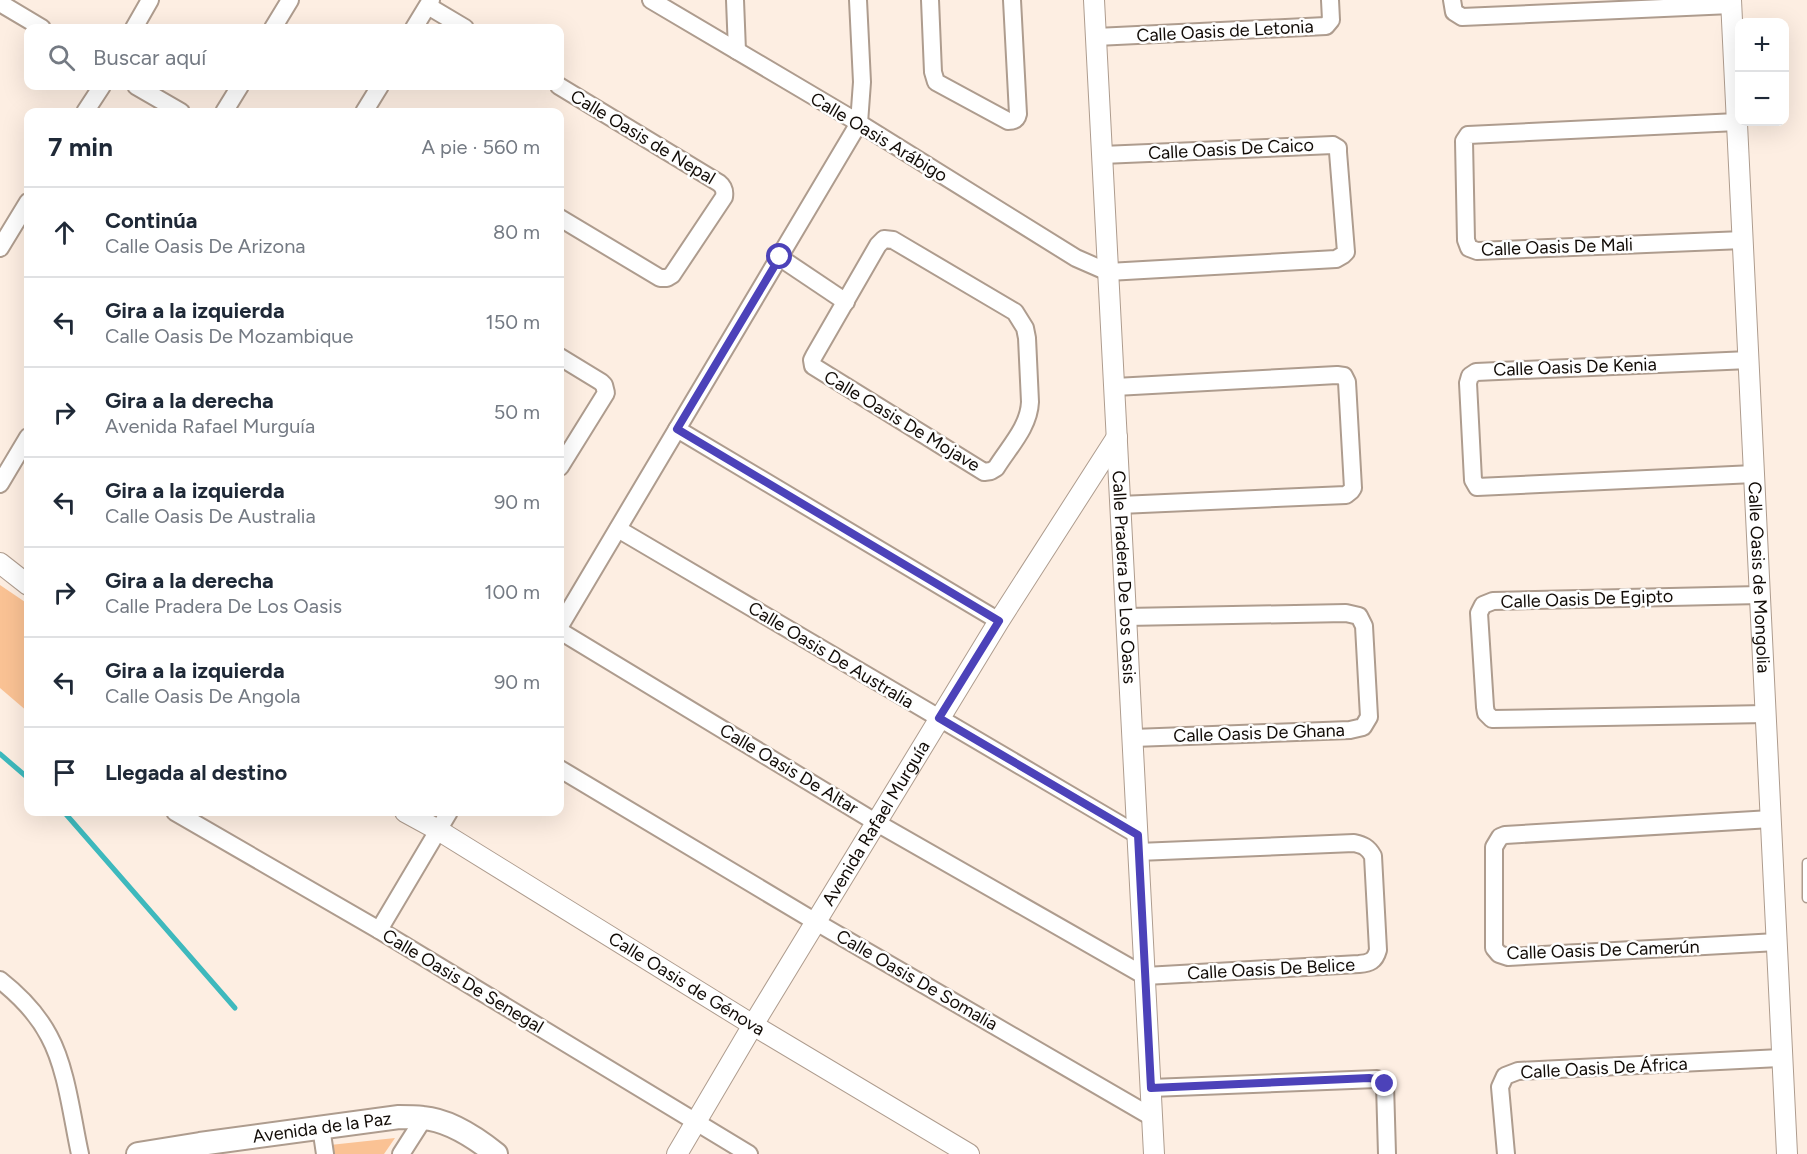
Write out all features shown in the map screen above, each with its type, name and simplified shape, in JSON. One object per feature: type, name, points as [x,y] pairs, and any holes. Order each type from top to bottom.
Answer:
[{"type":"main road","name":"Avenida de la Paz","points":[[138,1154],[201,1149],[321,1127],[399,1117],[438,1121],[482,1143],[496,1154]]},
{"type":"street","points":[[136,24],[150,0]]},
{"type":"street","points":[[275,24],[290,0]]},
{"type":"street","name":"Calle Oasis Arábigo","points":[[651,0],[859,123],[1076,258],[1108,272]]},
{"type":"street","points":[[735,0],[737,51]]},
{"type":"street","points":[[564,619],[859,123],[862,82],[858,0]]},
{"type":"street","points":[[930,0],[933,72],[936,82],[1008,121],[1012,121],[1018,114],[1012,0]]},
{"type":"street","name":"Calle Pradera De Los Oasis","points":[[1094,0],[1154,1154]]},
{"type":"street","name":"Calle Oasis de Letonia","points":[[1096,37],[1326,26],[1331,20],[1330,0]]},
{"type":"street","points":[[1453,6],[1462,17],[1731,2]]},
{"type":"street","name":"Calle Oasis de Mongolia","points":[[1731,2],[1735,82]]},
{"type":"street","points":[[416,24],[429,3],[459,24]]},
{"type":"street","points":[[3,5],[35,24]]},
{"type":"street","name":"Calle Oasis de Nepal","points":[[564,89],[720,183],[724,190],[724,197],[672,275],[667,278],[660,278],[564,220]]},
{"type":"street","points":[[88,108],[99,90]]},
{"type":"street","points":[[143,90],[174,108]]},
{"type":"street","points":[[226,108],[238,90]]},
{"type":"street","points":[[371,108],[378,90]]},
{"type":"street","name":"Calle Oasis De Mali","points":[[1735,122],[1468,135],[1464,141],[1466,240],[1469,248],[1477,251],[1743,240]]},
{"type":"street","name":"Calle Oasis de Mongolia","points":[[1737,126],[1787,1154]]},
{"type":"street","name":"Calle Oasis De Caico","points":[[1102,155],[1333,145],[1338,148],[1346,248],[1343,255],[1336,259],[1108,272]]},
{"type":"street","points":[[0,248],[24,209]]},
{"type":"street","name":"Calle Oasis De Mojave","points":[[888,239],[1015,312],[1021,320],[1027,338],[1029,414],[1026,423],[996,468],[984,472],[813,366],[814,356],[846,302],[878,245],[881,241],[888,239]]},
{"type":"street","points":[[780,257],[846,302]]},
{"type":"street","points":[[564,359],[601,382],[606,389],[605,397],[564,461]]},
{"type":"street","name":"Calle Oasis De Kenia","points":[[1749,360],[1476,372],[1468,380],[1468,394],[1473,480],[1477,487],[1754,474]]},
{"type":"street","points":[[1114,387],[1344,376],[1347,382],[1353,488],[1346,495],[1120,505]]},
{"type":"street","points":[[677,429],[999,621]]},
{"type":"street","name":"Avenida Rafael Murguía","points":[[677,1154],[939,718],[1117,437]]},
{"type":"street","points":[[0,484],[24,444]]},
{"type":"street","name":"Calle Oasis De Australia","points":[[618,529],[939,718],[1138,843]]},
{"type":"street","points":[[0,563],[24,582]]},
{"type":"street","name":"Calle Oasis De Egipto","points":[[1760,595],[1493,601],[1483,605],[1479,613],[1485,707],[1486,713],[1492,719],[1766,714]]},
{"type":"street","name":"Calle Oasis De Ghana","points":[[1126,617],[1346,612],[1359,616],[1364,626],[1369,717],[1363,727],[1350,730],[1132,738]]},
{"type":"street","name":"Calle Oasis De Altar","points":[[564,633],[877,823],[1145,975]]},
{"type":"street","name":"Calle Oasis De Somalia","points":[[564,771],[816,922],[1152,1117]]},
{"type":"street","name":"Calle Oasis De Senegal","points":[[182,816],[379,930],[749,1154]]},
{"type":"street","name":"Calle Oasis de Génova","points":[[412,816],[753,1025],[969,1154]]},
{"type":"street","points":[[379,930],[447,816]]},
{"type":"street","name":"Calle Oasis De Camerún","points":[[1771,819],[1500,837],[1494,847],[1494,948],[1499,954],[1508,957],[1777,942]]},
{"type":"street","name":"Calle Oasis De Belice","points":[[1138,843],[1354,843],[1363,845],[1373,856],[1378,938],[1377,957],[1366,963],[1145,975]]},
{"type":"street","points":[[0,1003],[5,984]]},
{"type":"street","points":[[5,984],[35,1015],[49,1037],[61,1066],[80,1154]]},
{"type":"street","name":"Calle Oasis De África","points":[[1506,1154],[1500,1087],[1505,1076],[1518,1071],[1782,1058]]},
{"type":"street","points":[[1151,1088],[1377,1079],[1385,1084],[1387,1154]]},
{"type":"street","points":[[401,1154],[424,1118]]},
{"type":"street","points":[[321,1127],[325,1154]]},
{"type":"lane","points":[[1807,862],[1807,898]]},
{"type":"shaded area","points":[[0,585],[24,601],[24,709],[0,688]]},
{"type":"shaded area","points":[[395,1138],[384,1154],[332,1154],[330,1145]]},
{"type":"waterway","points":[[0,754],[24,775]]},
{"type":"waterway","points":[[67,816],[235,1008]]},
{"type":"route","points":[[780,257],[677,429],[999,621],[939,718],[1138,835],[1151,1088],[1369,1078],[1380,1080],[1385,1084]]}]
